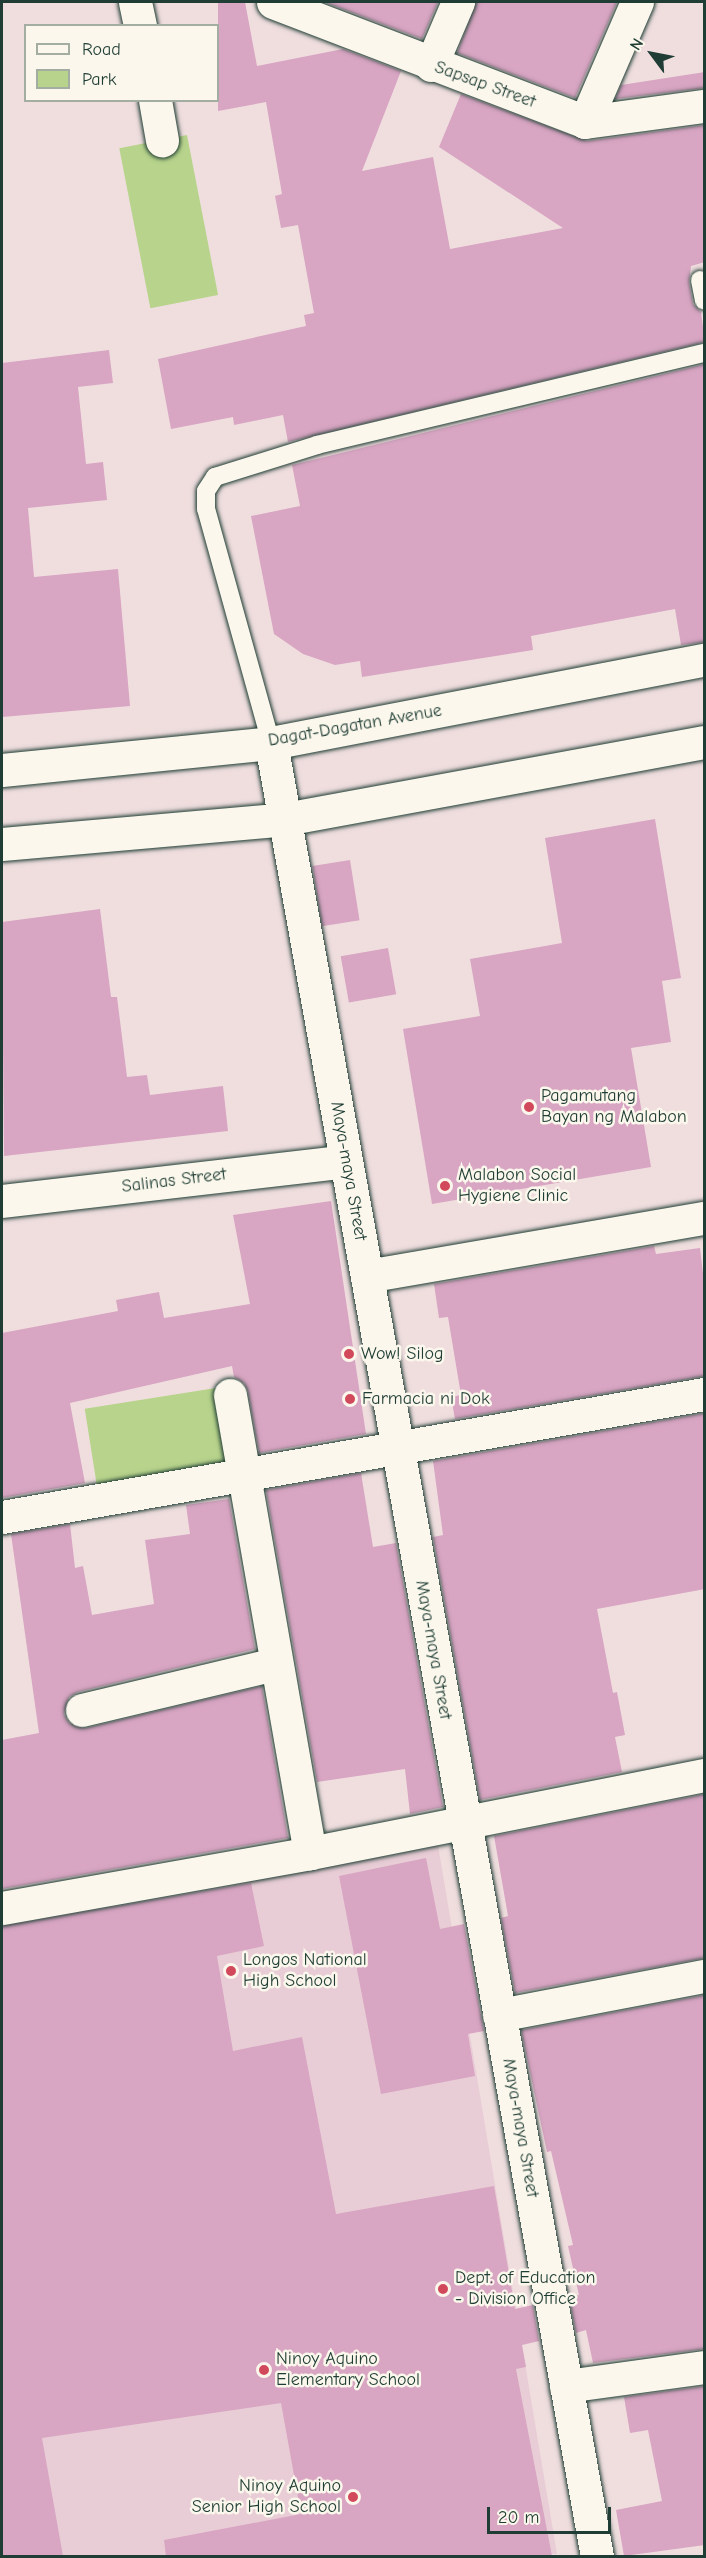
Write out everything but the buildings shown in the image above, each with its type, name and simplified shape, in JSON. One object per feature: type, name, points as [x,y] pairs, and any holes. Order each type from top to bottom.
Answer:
[{"type":"street","points":[[135,2],[140,24]]},
{"type":"street","points":[[431,65],[458,2]]},
{"type":"street","points":[[585,122],[637,2]]},
{"type":"street","name":"Sapsap Street","points":[[290,4],[431,65],[585,122],[705,106]]},
{"type":"street","points":[[155,102],[162,140]]},
{"type":"street","name":"Dagat-Dagatan Avenue","points":[[2,770],[271,743],[705,660]]},
{"type":"street","points":[[2,844],[285,819],[705,742]]},
{"type":"street","name":"Maya-maya Street","points":[[271,743],[597,2556]]},
{"type":"street","name":"Salinas Street","points":[[2,1201],[346,1161]]},
{"type":"street","points":[[367,1276],[705,1218]]},
{"type":"street","points":[[2,1516],[705,1394]]},
{"type":"street","points":[[230,1395],[275,1664],[310,1853]]},
{"type":"street","points":[[82,1710],[275,1664]]},
{"type":"street","points":[[2,1908],[310,1853],[705,1775]]},
{"type":"street","points":[[499,2015],[705,1976]]},
{"type":"street","points":[[566,2386],[705,2367]]},
{"type":"lane","points":[[700,280],[705,302]]},
{"type":"lane","points":[[271,743],[206,509],[206,491],[215,477],[317,445],[705,353]]},
{"type":"shaded area","name":"Ninoy Aquino Elementary School","points":[[438,1845],[557,2554],[2,2556],[2,1916]]},
{"type":"green space","points":[[187,135],[218,295],[150,308],[119,148]]},
{"type":"green space","points":[[222,1387],[234,1465],[97,1487],[85,1409]]},
{"type":"place","name":"Pagamutang Bayan ng Malabon","points":[[529,1107]]},
{"type":"place","name":"Malabon Social Hygiene Clinic","points":[[445,1186]]},
{"type":"place","name":"Wow! Silog","points":[[349,1354]]},
{"type":"place","name":"Farmacia ni Dok","points":[[350,1399]]},
{"type":"place","name":"Longos National High School","points":[[231,1971]]},
{"type":"place","name":"Dept. of Education - Division Office","points":[[443,2289]]},
{"type":"place","name":"Ninoy Aquino Elementary School","points":[[264,2370]]},
{"type":"place","name":"Ninoy Aquino Senior High School","points":[[353,2497]]}]
